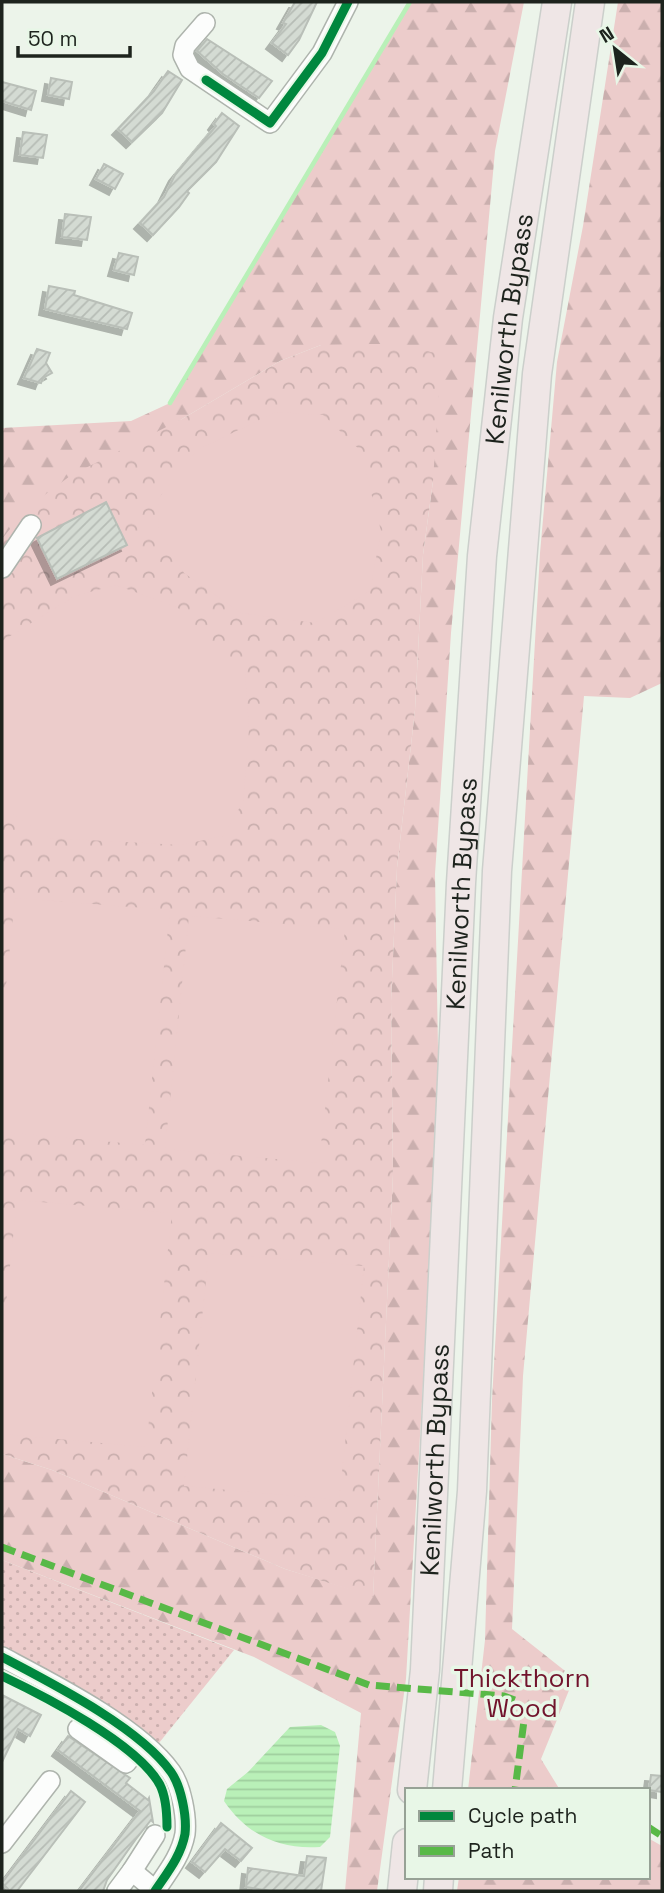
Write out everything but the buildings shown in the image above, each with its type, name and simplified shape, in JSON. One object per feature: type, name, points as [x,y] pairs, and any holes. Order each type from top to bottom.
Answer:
[{"type":"highway","name":"Kenilworth Bypass","points":[[412,1788],[425,1670],[461,883],[482,556],[508,318],[557,2]]},
{"type":"highway","name":"Kenilworth Bypass","points":[[447,1788],[472,1491],[497,871],[537,374],[590,2]]},
{"type":"highway","points":[[402,1891],[405,1862]]},
{"type":"street","points":[[205,23],[185,46],[183,55],[190,69],[270,123],[322,53],[348,2]]},
{"type":"street","points":[[2,568],[31,525]]},
{"type":"street","points":[[2,1657],[59,1687],[157,1755],[173,1774],[182,1799],[185,1832],[180,1853],[156,1891],[132,1871]]},
{"type":"street","points":[[78,1729],[126,1763],[142,1744]]},
{"type":"street","points":[[2,1843],[50,1781]]},
{"type":"street","points":[[117,1891],[155,1835]]},
{"type":"green space","points":[[410,2],[524,2],[495,151],[451,633],[435,874],[439,1106],[406,1679],[377,1891],[345,1891],[361,1713],[254,1657],[2,1560],[2,1454],[52,1470],[285,1569],[373,1596],[393,1174],[391,1001],[397,868],[415,710],[423,555],[433,481],[384,345],[321,345],[280,361],[182,419],[2,539],[2,428],[131,421],[170,403]]},
{"type":"green space","name":"Thickthorn Wood","points":[[618,2],[662,2],[662,683],[630,698],[584,696],[523,1376],[512,1629],[574,1678],[541,1759],[559,1788],[468,1788],[485,1640],[492,1400],[540,553],[557,362],[583,226]]},
{"type":"green space","points":[[321,345],[398,345],[441,356],[433,481],[423,555],[415,710],[397,868],[391,1001],[393,1174],[373,1597],[285,1569],[52,1470],[2,1454],[2,539],[26,509],[70,476],[182,419],[280,361]]},
{"type":"green space","points":[[276,412],[323,415],[360,450],[381,531],[370,591],[315,623],[241,613],[184,573],[159,530],[158,499],[197,450]]},
{"type":"green space","points":[[116,585],[178,608],[245,673],[249,729],[243,802],[223,836],[181,845],[50,838],[11,813],[2,803],[2,641],[75,596]]},
{"type":"green space","points":[[15,898],[170,910],[145,1145],[2,1132],[2,1025]]},
{"type":"green space","points":[[189,916],[345,929],[319,1163],[165,1149]]},
{"type":"green space","points":[[17,1200],[172,1213],[146,1447],[2,1434],[2,1342]]},
{"type":"green space","points":[[209,1253],[364,1266],[339,1500],[184,1486]]},
{"type":"green space","points":[[2,1560],[234,1650],[159,1743],[92,1697],[2,1647]]},
{"type":"green space","points":[[650,1839],[662,1846],[662,1891],[457,1891],[459,1879],[650,1879]]},
{"type":"shaded area","points":[[321,1725],[335,1732],[340,1746],[330,1837],[320,1847],[291,1846],[266,1838],[233,1813],[224,1801],[227,1789],[248,1772],[290,1727]]},
{"type":"waterway","points":[[170,403],[410,2]]},
{"type":"marked path","points":[[2,1547],[369,1685],[504,1696],[517,1701],[525,1713],[515,1788]]},
{"type":"marked path","points":[[650,1828],[662,1836]]},
{"type":"cycle path","points":[[206,80],[270,123],[322,53],[348,2]]},
{"type":"cycle path","points":[[2,1657],[93,1707],[138,1739],[157,1755],[171,1772],[182,1802],[185,1834],[177,1857],[155,1891]]},
{"type":"cycle path","points":[[2,1676],[89,1723],[132,1753],[149,1769],[160,1785],[166,1805],[167,1827]]}]
